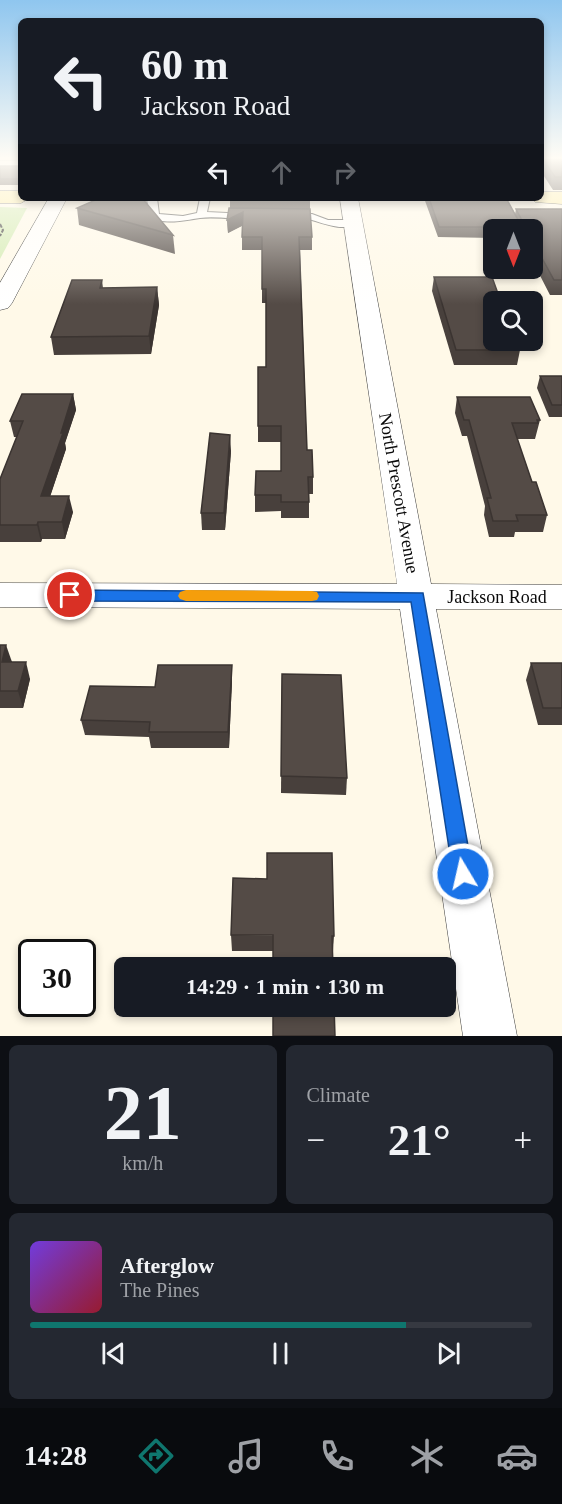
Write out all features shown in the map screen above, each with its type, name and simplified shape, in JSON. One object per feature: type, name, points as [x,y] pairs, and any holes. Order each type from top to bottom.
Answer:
[{"type":"street","points":[[0,303],[53,207]]},
{"type":"street","name":"North Prescott Avenue","points":[[351,210],[490,1036]]},
{"type":"street","name":"Jackson Road","points":[[0,595],[562,597]]},
{"type":"lane","points":[[153,207],[154,216],[183,219],[201,214],[257,216]]},
{"type":"lane","points":[[201,214],[203,207]]},
{"type":"lane","points":[[279,216],[312,216],[327,223],[351,210]]},
{"type":"path","points":[[0,224],[3,227],[0,236]]},
{"type":"green space","points":[[0,207],[27,208],[0,259]]},
{"type":"building","points":[[150,207],[173,235],[77,208]]},
{"type":"building","points":[[432,207],[511,207],[518,219],[483,219],[483,227],[439,227]]},
{"type":"building","points":[[229,208],[310,209],[312,237],[299,237],[307,450],[312,450],[313,477],[308,477],[309,502],[281,502],[281,495],[255,495],[256,471],[281,471],[281,426],[258,426],[258,367],[266,367],[266,289],[262,289],[262,237],[242,237],[243,212],[227,220]]},
{"type":"building","points":[[516,209],[562,209],[562,280],[554,280],[543,260],[543,219],[521,219]]},
{"type":"building","points":[[434,277],[493,279],[497,291],[483,291],[483,350],[456,350]]},
{"type":"building","points":[[72,280],[102,280],[100,288],[157,287],[149,336],[51,337]]},
{"type":"building","points":[[540,376],[562,376],[562,405],[552,405]]},
{"type":"building","points":[[22,394],[73,394],[61,433],[63,433],[41,496],[69,496],[62,522],[0,525],[0,479],[23,421],[10,421]]},
{"type":"building","points":[[457,397],[530,397],[540,420],[537,420],[538,423],[512,423],[532,482],[536,482],[547,515],[516,515],[518,521],[493,521],[487,498],[491,498],[469,420],[464,420]]},
{"type":"building","points":[[210,433],[230,435],[224,513],[201,513]]},
{"type":"building","points":[[0,645],[6,645],[2,662],[26,662],[18,691],[0,691]]},
{"type":"building","points":[[531,663],[562,663],[562,708],[543,708]]},
{"type":"building","points":[[158,665],[232,665],[228,732],[149,732],[150,722],[81,720],[90,686],[155,687]]},
{"type":"building","points":[[282,674],[341,675],[347,778],[281,776]]},
{"type":"building","points":[[267,853],[332,853],[333,957],[273,957],[273,935],[231,935],[233,878],[267,879]]},
{"type":"building","points":[[273,1017],[334,1017],[335,1036],[273,1036]]},
{"type":"slow traffic","points":[[186,596],[312,596]]},
{"type":"route","points":[[70,595],[417,596],[463,874]]}]
